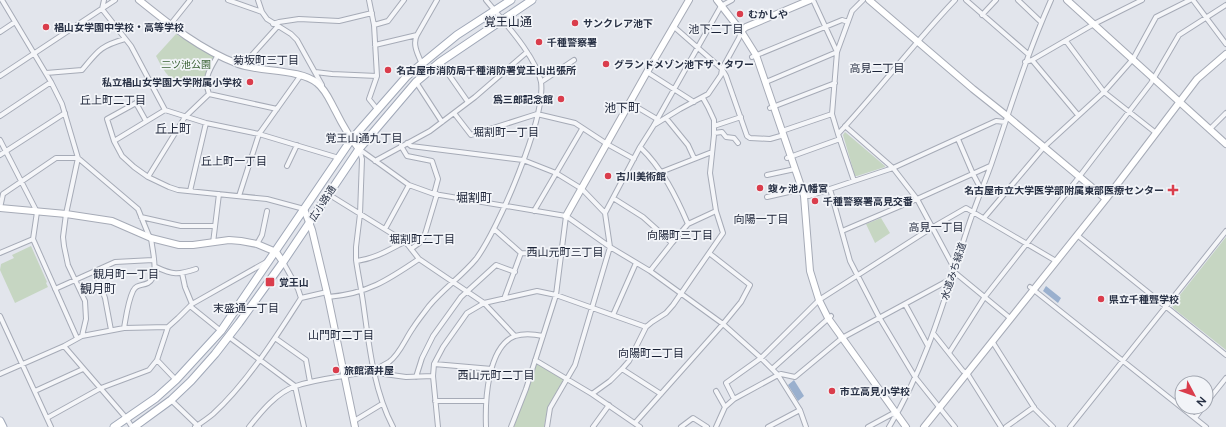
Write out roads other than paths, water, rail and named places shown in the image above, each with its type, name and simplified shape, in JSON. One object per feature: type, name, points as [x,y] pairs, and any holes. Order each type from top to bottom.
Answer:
[{"type":"main road","name":"広小路通","points":[[114,427],[156,398],[176,380],[221,331],[351,140],[407,76],[457,35],[511,0]]},
{"type":"main road","name":"広小路通","points":[[133,427],[171,400],[205,366],[229,337],[310,223],[359,149],[416,82],[440,62],[532,0]]},
{"type":"main road","points":[[0,421],[2,427]]},
{"type":"street","points":[[2,0],[51,82],[65,113],[78,158],[66,214],[63,237],[68,265],[86,306],[86,320],[82,336]]},
{"type":"street","points":[[102,9],[104,0]]},
{"type":"street","points":[[0,76],[115,0]]},
{"type":"street","points":[[139,0],[170,25],[218,55],[243,65],[311,78],[323,89]]},
{"type":"street","points":[[170,25],[190,0]]},
{"type":"street","points":[[228,0],[262,12]]},
{"type":"street","points":[[258,0],[266,19],[297,40],[351,140],[359,149],[409,185],[436,194],[566,216],[610,247],[650,271],[723,324],[778,375],[800,410],[806,427]]},
{"type":"street","points":[[369,0],[374,25],[377,76],[369,99],[377,109]]},
{"type":"street","points":[[374,25],[388,21],[404,0]]},
{"type":"street","points":[[250,426],[265,408],[276,398],[295,386],[374,370],[396,356],[413,328],[431,304],[475,260],[494,229],[523,160],[538,114],[540,102],[540,82],[536,67],[527,52],[486,0]]},
{"type":"street","points":[[511,427],[526,389],[556,295],[566,216],[646,72],[689,0]]},
{"type":"street","points":[[717,0],[741,31],[766,82],[772,108],[783,133],[789,158],[795,169],[803,192],[810,271],[819,300],[842,338],[906,427]]},
{"type":"street","points":[[605,212],[640,147],[722,6],[732,0]]},
{"type":"street","points":[[654,125],[708,94],[718,81],[722,69],[739,38],[741,31],[746,27],[812,0],[837,52]]},
{"type":"street","points":[[854,181],[832,114],[837,52],[852,12],[863,0]]},
{"type":"street","points":[[869,0],[972,89],[1007,116],[1106,199]]},
{"type":"street","points":[[789,158],[839,137],[846,126],[917,42],[955,0]]},
{"type":"street","points":[[966,0],[1028,54]]},
{"type":"street","points":[[982,15],[996,0]]},
{"type":"street","points":[[1018,0],[1041,22]]},
{"type":"street","name":"水道みち緑道","points":[[889,427],[915,377],[933,333],[973,211],[990,166],[1025,62],[1051,0]]},
{"type":"street","points":[[1067,0],[1226,144]]},
{"type":"street","points":[[1132,0],[1136,3]]},
{"type":"street","points":[[1025,62],[1032,60],[1094,24],[1142,0]]},
{"type":"street","points":[[984,218],[1044,147],[1104,92],[1133,59],[1156,17],[1192,0],[1226,44]]},
{"type":"street","points":[[422,64],[417,53],[415,40],[435,1]]},
{"type":"street","points":[[949,353],[984,298],[1154,78],[1179,35],[1226,5]]},
{"type":"street","points":[[102,9],[131,46],[165,110],[206,123],[259,134],[339,158]]},
{"type":"street","points":[[273,24],[299,20],[339,21],[372,13]]},
{"type":"street","points":[[754,56],[842,20],[848,22]]},
{"type":"street","points":[[0,32],[15,22]]},
{"type":"street","points":[[243,65],[278,26]]},
{"type":"street","points":[[673,26],[722,69],[726,76],[747,136],[750,138],[770,139],[832,114]]},
{"type":"street","points":[[375,45],[417,35]]},
{"type":"street","points":[[46,73],[82,70],[99,50],[108,44],[125,39]]},
{"type":"street","points":[[1066,41],[1104,92],[1129,110],[1156,134]]},
{"type":"street","points":[[375,161],[430,131],[468,102],[527,52]]},
{"type":"street","points":[[766,82],[837,52]]},
{"type":"street","points":[[924,427],[1032,288],[1106,199],[1197,79],[1226,54]]},
{"type":"street","points":[[209,94],[206,86],[206,79],[218,55]]},
{"type":"street","points":[[540,82],[574,60]]},
{"type":"street","points":[[1032,60],[1078,115]]},
{"type":"street","points":[[440,62],[468,102]]},
{"type":"street","points":[[315,72],[377,76]]},
{"type":"street","points":[[646,72],[694,102]]},
{"type":"street","points":[[239,196],[259,134],[301,75]]},
{"type":"street","points":[[0,116],[51,82]]},
{"type":"street","points":[[416,82],[442,122]]},
{"type":"street","points":[[772,108],[835,83]]},
{"type":"street","points":[[209,94],[276,110]]},
{"type":"street","points":[[148,177],[186,117],[209,94]]},
{"type":"street","points":[[592,394],[622,370],[629,361],[646,327],[666,313],[723,233],[716,211],[710,173],[714,120],[712,113],[703,98]]},
{"type":"street","points":[[146,121],[136,103],[107,119],[114,141],[122,156],[148,177],[178,190],[267,198],[304,209],[312,230],[328,295],[354,425],[382,404]]},
{"type":"street","points":[[630,103],[657,119]]},
{"type":"street","points":[[114,141],[165,110]]},
{"type":"street","points":[[0,155],[65,113]]},
{"type":"street","points":[[454,113],[471,135],[538,114],[575,123],[607,144],[634,158]]},
{"type":"street","points":[[1210,129],[1226,114]]},
{"type":"street","points":[[714,126],[741,117]]},
{"type":"street","points":[[666,118],[688,145],[694,158]]},
{"type":"street","points":[[767,197],[803,192],[809,196],[893,168],[996,121],[1005,122]]},
{"type":"street","points":[[190,191],[206,123]]},
{"type":"street","points":[[846,126],[893,168],[917,199],[933,227],[954,270],[984,298],[1010,318]]},
{"type":"street","points":[[534,211],[582,129]]},
{"type":"street","points":[[714,133],[722,132],[726,137],[734,138],[738,143]]},
{"type":"street","points":[[958,138],[981,189]]},
{"type":"street","points":[[0,140],[37,212],[33,239],[77,338]]},
{"type":"street","points":[[407,143],[410,146],[523,160],[556,173],[582,189],[605,212],[610,247],[575,365],[550,408],[547,427]]},
{"type":"street","points":[[287,166],[297,146]]},
{"type":"street","points":[[402,146],[407,156],[432,161],[438,179],[436,194],[425,234],[422,241],[412,249]]},
{"type":"street","points":[[640,147],[652,158],[661,172],[677,198],[688,224]]},
{"type":"street","points":[[359,149],[362,159],[360,214],[356,247],[357,261],[368,341],[374,370],[382,404],[393,427]]},
{"type":"street","points":[[661,172],[712,152]]},
{"type":"street","points":[[124,328],[133,291],[139,285],[148,283],[152,280],[156,267],[153,260],[150,237],[138,209],[78,158],[56,158],[20,181],[3,194],[0,208],[66,214],[112,221],[150,237],[180,245],[213,243],[229,240],[257,244],[276,252],[298,289],[301,298]]},
{"type":"street","points":[[842,231],[990,166]]},
{"type":"street","points":[[767,175],[795,169]]},
{"type":"street","points":[[385,229],[409,185]]},
{"type":"street","points":[[830,189],[850,261],[879,318],[915,377],[955,427]]},
{"type":"street","points":[[213,243],[219,194]]},
{"type":"street","points":[[328,194],[404,242],[412,249],[419,259],[484,303],[515,336]]},
{"type":"street","points":[[613,198],[643,217],[672,243]]},
{"type":"street","points":[[734,400],[726,383],[761,358],[819,300],[933,227],[966,208],[1056,261]]},
{"type":"street","points":[[257,244],[262,236],[267,211]]},
{"type":"street","points":[[650,271],[688,224],[716,211]]},
{"type":"street","points":[[141,217],[181,226],[215,226]]},
{"type":"street","points":[[494,229],[521,253],[562,255]]},
{"type":"street","points":[[1070,427],[1226,231]]},
{"type":"street","points":[[1076,235],[1226,355]]},
{"type":"street","points":[[0,253],[33,239]]},
{"type":"street","points":[[357,261],[370,259],[404,242]]},
{"type":"street","points":[[635,423],[742,302],[750,285],[709,252]]},
{"type":"street","points":[[504,299],[521,253]]},
{"type":"street","points":[[46,418],[101,388],[149,370],[157,360],[168,327],[191,305],[270,259]]},
{"type":"street","points":[[301,298],[362,292],[379,285],[419,259]]},
{"type":"street","points":[[55,289],[116,262],[153,260]]},
{"type":"street","points":[[613,316],[636,263]]},
{"type":"street","points":[[416,376],[432,336],[461,297],[496,265],[514,272]]},
{"type":"street","points":[[156,267],[173,274],[196,269]]},
{"type":"street","points":[[95,271],[105,298],[112,330]]},
{"type":"street","points":[[182,273],[191,305],[221,331]]},
{"type":"street","points":[[716,427],[725,407],[734,400],[778,375],[781,374],[795,377],[842,338],[951,278]]},
{"type":"street","points":[[1032,288],[1206,427]]},
{"type":"street","points":[[438,427],[433,376],[434,364],[443,347],[467,313],[484,303],[537,292],[556,295],[646,327]]},
{"type":"street","points":[[171,400],[197,427],[220,406],[259,361],[301,298]]},
{"type":"street","points":[[905,304],[928,346]]},
{"type":"street","points":[[0,316],[50,427]]},
{"type":"street","points":[[772,369],[829,317]]},
{"type":"street","points":[[0,374],[64,346],[82,336],[124,328],[168,327]]},
{"type":"street","points":[[933,333],[963,371],[967,373],[1001,427]]},
{"type":"street","points":[[486,427],[486,401],[492,369],[500,349],[506,342],[515,336],[529,334],[543,336]]},
{"type":"street","points":[[229,337],[259,361],[295,386],[304,427]]},
{"type":"street","points":[[275,338],[306,360],[310,382]]},
{"type":"street","points":[[992,341],[1034,407],[1054,427]]},
{"type":"street","points":[[64,346],[133,427]]},
{"type":"street","points":[[157,360],[176,380]]},
{"type":"street","points":[[535,360],[567,378],[640,427]]},
{"type":"street","points":[[434,364],[492,369]]},
{"type":"street","points":[[35,391],[83,369]]},
{"type":"street","points":[[374,370],[377,373],[399,376],[433,376]]},
{"type":"street","points":[[622,370],[661,394]]},
{"type":"street","points":[[1214,393],[1226,378]]},
{"type":"street","points":[[716,391],[725,407]]},
{"type":"street","points":[[435,401],[486,401]]},
{"type":"street","points":[[593,427],[609,405]]},
{"type":"street","points":[[1006,427],[1034,407]]},
{"type":"street","points":[[768,427],[800,410]]},
{"type":"street","points":[[868,427],[892,414],[896,415]]},
{"type":"street","points":[[681,427],[693,418],[707,427]]},
{"type":"water","points":[[1046,286],[1061,298],[1058,303],[1043,291]]},
{"type":"water","points":[[794,380],[804,396],[798,401],[788,385]]},
{"type":"place","name":"むかしや","points":[[740,14]]},
{"type":"place","name":"サンクレア池下","points":[[575,23]]},
{"type":"place","name":"椙山女学園中学校・高等学校","points":[[46,27]]},
{"type":"place","name":"千種警察署","points":[[539,42]]},
{"type":"place","name":"グランドメゾン池下ザ・タワー","points":[[606,64]]},
{"type":"place","name":"名古屋市消防局千種消防署覚王山出張所","points":[[388,70]]},
{"type":"place","name":"私立椙山女学園大学附属小学校","points":[[250,82]]},
{"type":"place","name":"爲三郎記念館","points":[[561,99]]},
{"type":"place","name":"古川美術館","points":[[608,176]]},
{"type":"place","name":"蝮ヶ池八幡宮","points":[[760,188]]},
{"type":"place","name":"名古屋市立大学医学部附属東部医療センター","points":[[1173,190]]},
{"type":"place","name":"千種警察署高見交番","points":[[815,201]]},
{"type":"place","name":"覚王山","points":[[270,282]]},
{"type":"place","name":"県立千種聾学校","points":[[1101,299]]},
{"type":"place","name":"旅館酒井屋","points":[[336,370]]},
{"type":"place","name":"市立高見小学校","points":[[832,391]]},
{"type":"district","name":"覚王山通","points":[[508,22]]},
{"type":"district","name":"池下二丁目","points":[[716,29]]},
{"type":"district","name":"菊坂町三丁目","points":[[266,60]]},
{"type":"district","name":"高見二丁目","points":[[877,68]]},
{"type":"district","name":"丘上町二丁目","points":[[113,100]]},
{"type":"district","name":"池下町","points":[[622,108]]},
{"type":"district","name":"丘上町","points":[[173,129]]},
{"type":"district","name":"堀割町一丁目","points":[[506,132]]},
{"type":"district","name":"覚王山通九丁目","points":[[364,138]]},
{"type":"district","name":"丘上町一丁目","points":[[234,161]]},
{"type":"district","name":"堀割町","points":[[474,198]]},
{"type":"district","name":"向陽一丁目","points":[[761,219]]},
{"type":"district","name":"高見一丁目","points":[[936,227]]},
{"type":"district","name":"向陽町三丁目","points":[[680,235]]},
{"type":"district","name":"堀割町二丁目","points":[[422,239]]},
{"type":"district","name":"西山元町三丁目","points":[[565,252]]},
{"type":"district","name":"観月町一丁目","points":[[126,274]]},
{"type":"district","name":"観月町","points":[[98,289]]},
{"type":"district","name":"末盛通一丁目","points":[[246,308]]},
{"type":"district","name":"山門町二丁目","points":[[341,335]]},
{"type":"district","name":"向陽町二丁目","points":[[651,353]]},
{"type":"district","name":"西山元町二丁目","points":[[496,375]]},
{"type":"park label","name":"二ツ池公園","points":[[186,64]]}]
